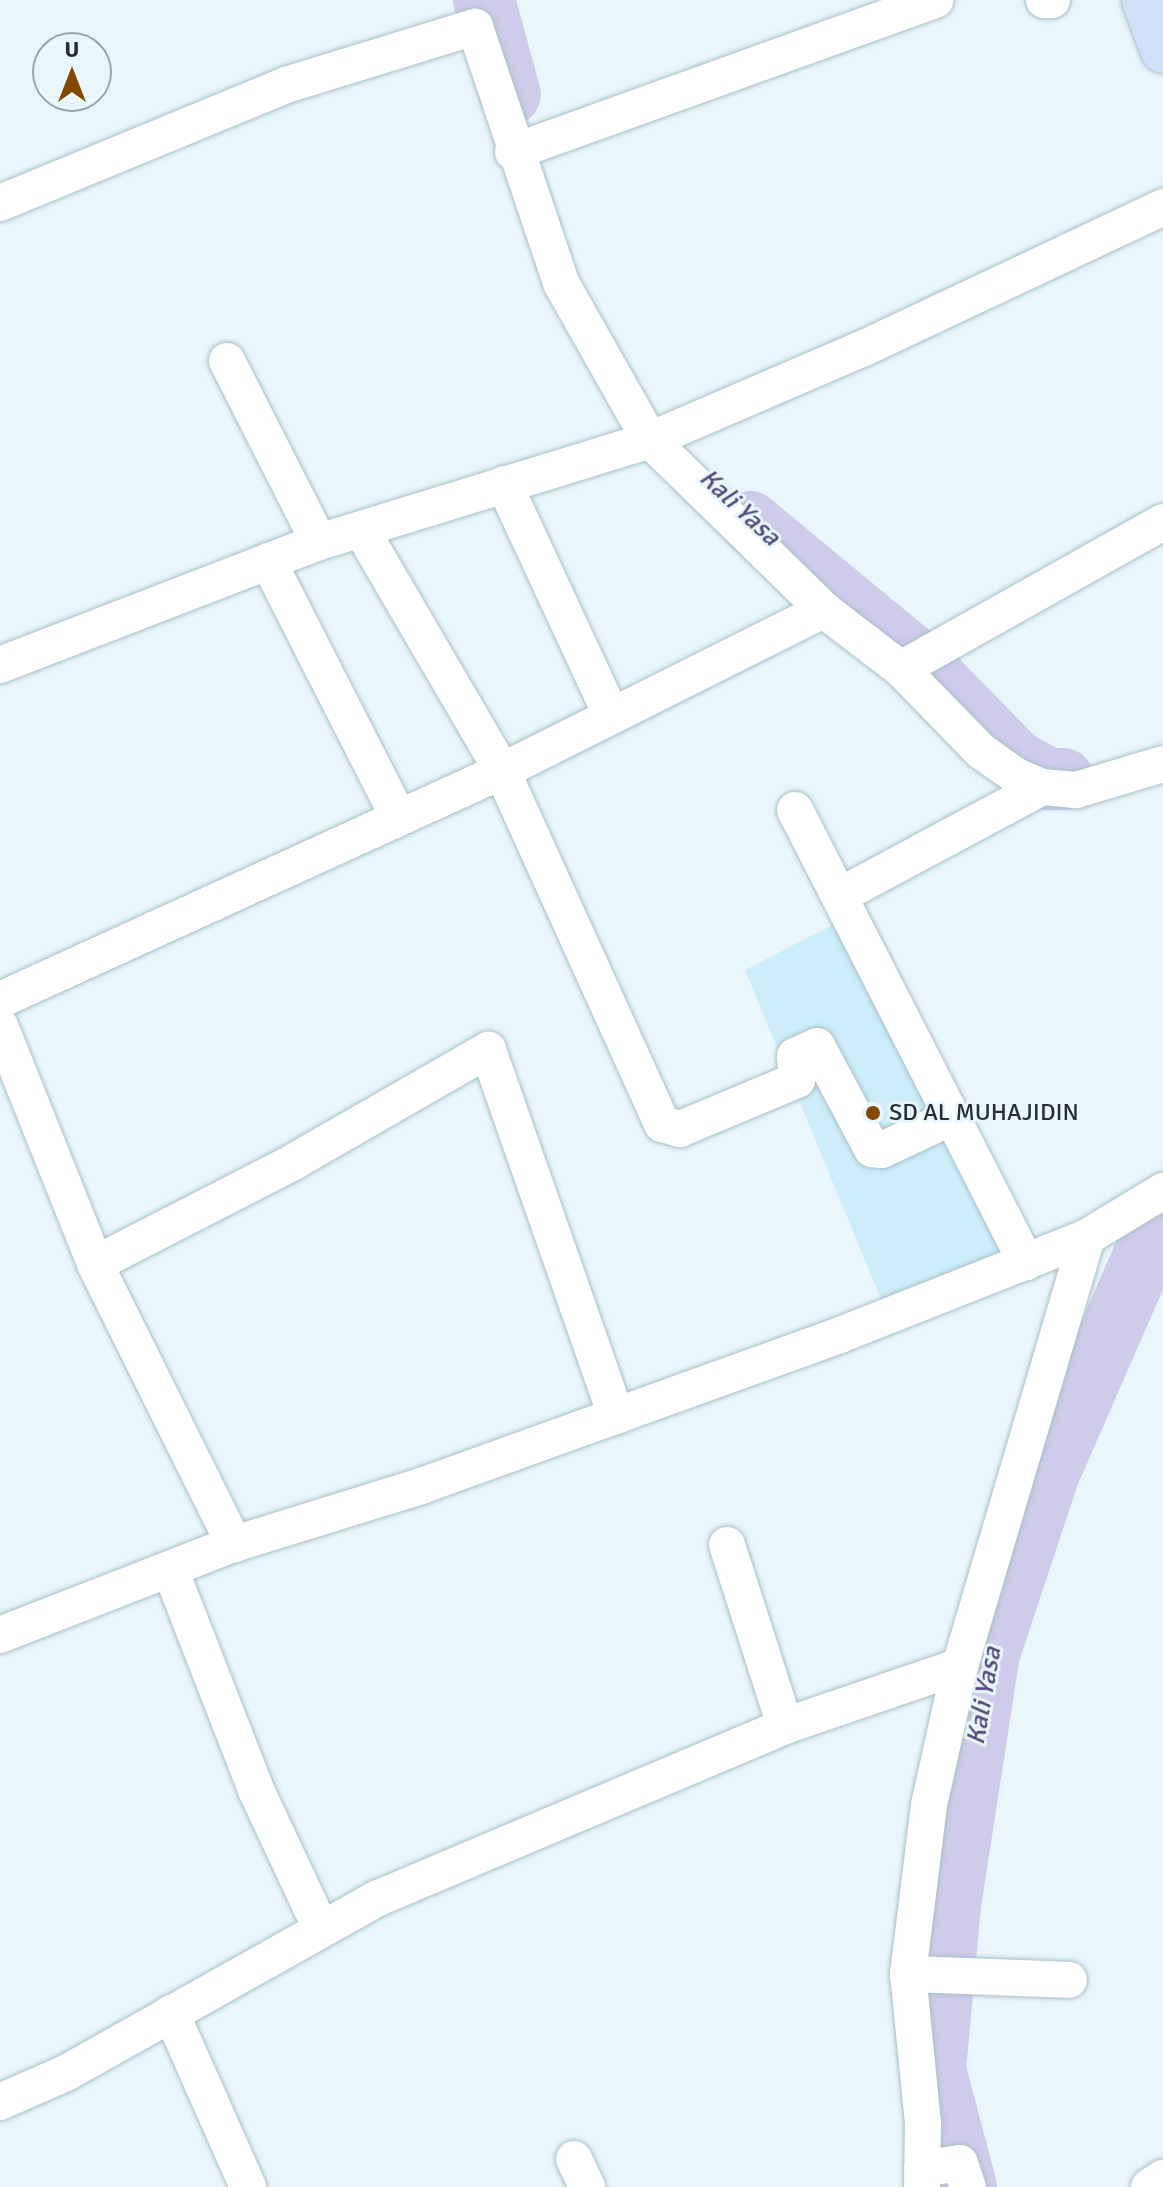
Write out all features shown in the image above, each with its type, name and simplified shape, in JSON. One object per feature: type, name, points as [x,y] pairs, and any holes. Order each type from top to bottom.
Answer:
[{"type":"street","points":[[525,148],[936,0]]},
{"type":"street","points":[[1044,0],[1052,0]]},
{"type":"street","points":[[1144,0],[1163,51]]},
{"type":"street","points":[[0,203],[452,16],[477,29],[525,148],[561,283],[664,434],[824,610],[916,663],[981,751],[1042,787]]},
{"type":"street","points":[[0,665],[319,542],[664,434],[864,348],[1163,207]]},
{"type":"street","points":[[227,361],[319,542]]},
{"type":"street","points":[[504,484],[611,715]]},
{"type":"street","points":[[916,663],[1163,522]]},
{"type":"street","points":[[362,531],[502,771],[662,1124],[680,1129],[797,1080],[795,1056],[817,1046],[872,1149],[882,1150],[952,1117]]},
{"type":"street","points":[[268,561],[399,818]]},
{"type":"street","points":[[0,1000],[502,771],[824,610]]},
{"type":"street","points":[[839,896],[1042,787],[1104,786],[1163,764]]},
{"type":"street","points":[[795,810],[1026,1262]]},
{"type":"street","points":[[0,1026],[95,1264],[234,1544]]},
{"type":"street","points":[[95,1264],[295,1161],[488,1050],[616,1416]]},
{"type":"street","points":[[0,1635],[234,1544],[421,1486],[1026,1262],[1087,1237],[1163,1191]]},
{"type":"street","points":[[940,2175],[916,1975],[929,1805],[960,1666],[1087,1237]]},
{"type":"street","points":[[727,1545],[785,1726]]},
{"type":"street","points":[[170,1569],[256,1790],[316,1917]]},
{"type":"street","points":[[0,2102],[66,2073],[171,2013],[316,1917],[553,1828],[785,1726],[960,1666]]},
{"type":"street","points":[[916,1975],[1069,1980]]},
{"type":"street","points":[[171,2013],[248,2187]]},
{"type":"street","points":[[1149,2187],[1163,2178]]},
{"type":"shaded area","name":"SD AL MUHAJIDIN","points":[[836,923],[1020,1257],[888,1316],[745,970]]},
{"type":"waterway","name":"Kali Yasa","points":[[484,0],[510,95]]},
{"type":"waterway","name":"Kali Yasa","points":[[750,522],[919,662],[1016,761],[1049,779],[1063,779]]},
{"type":"waterway","name":"Kali Yasa","points":[[966,2187],[935,2070],[950,1905],[989,1654],[1049,1473],[1148,1246],[1163,1235]]},
{"type":"place","name":"SD AL MUHAJIDIN","points":[[873,1113]]}]
